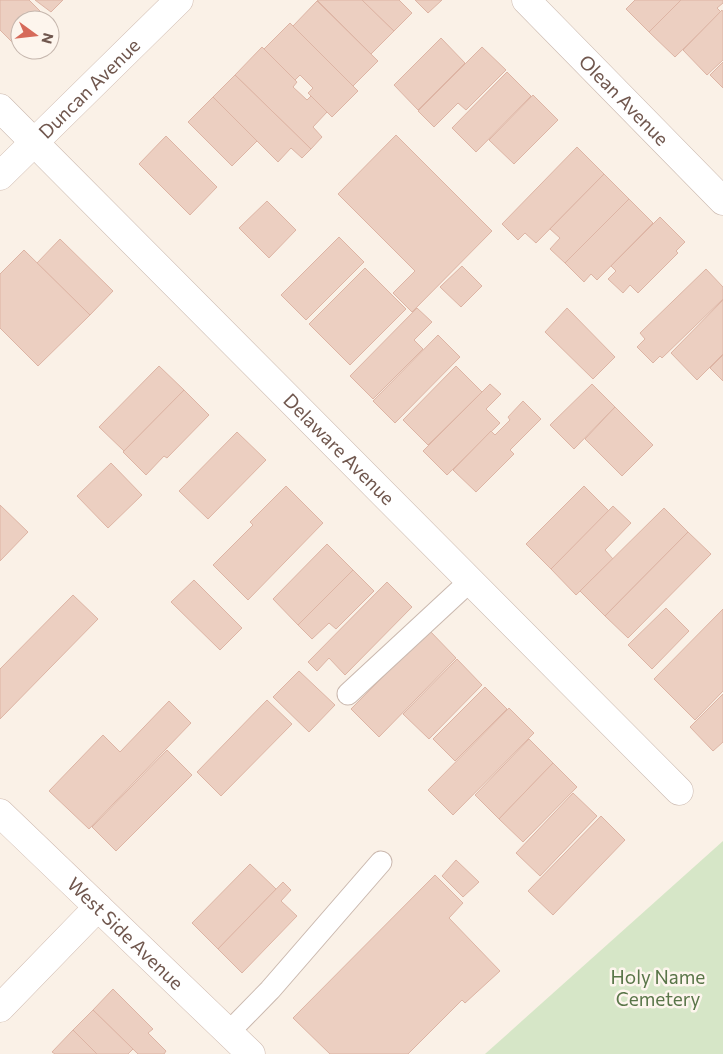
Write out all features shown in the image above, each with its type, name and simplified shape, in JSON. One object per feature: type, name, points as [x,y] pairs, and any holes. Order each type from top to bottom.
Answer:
[{"type":"street","name":"Duncan Avenue","points":[[0,176],[179,0]]},
{"type":"street","name":"Olean Avenue","points":[[526,0],[723,200]]},
{"type":"street","name":"Delaware Avenue","points":[[0,108],[679,791]]},
{"type":"street","name":"West Side Avenue","points":[[0,813],[251,1054]]},
{"type":"street","points":[[0,1008],[98,907]]},
{"type":"lane","points":[[348,694],[470,581]]},
{"type":"lane","points":[[229,1032],[270,990],[381,862]]},
{"type":"green space","name":"Holy Name Cemetery","points":[[723,841],[723,1054],[485,1054]]},
{"type":"building","points":[[0,0],[29,0],[39,10],[10,10],[10,40],[0,30]]},
{"type":"building","points":[[35,0],[63,0],[53,10],[48,10]]},
{"type":"building","points":[[317,0],[362,0],[394,31],[371,54]]},
{"type":"building","points":[[362,0],[399,0],[412,13],[394,31]]},
{"type":"building","points":[[415,0],[442,0],[428,13]]},
{"type":"building","points":[[635,0],[681,0],[649,32],[626,9]]},
{"type":"building","points":[[681,0],[723,0],[723,3],[717,8],[721,12],[675,57],[649,32]]},
{"type":"building","points":[[317,1],[378,61],[353,86],[293,26]]},
{"type":"building","points":[[722,10],[723,60],[707,75],[683,50]]},
{"type":"building","points":[[290,23],[358,91],[332,117],[308,93],[313,88],[300,75],[295,80],[264,49]]},
{"type":"building","points":[[441,38],[465,63],[418,110],[394,85]]},
{"type":"building","points":[[262,47],[297,82],[293,87],[307,100],[311,96],[327,112],[313,127],[322,137],[311,149],[235,75]]},
{"type":"building","points":[[482,47],[506,70],[466,110],[458,103],[434,127],[418,111]]},
{"type":"building","points":[[723,62],[723,88],[710,75]]},
{"type":"building","points":[[507,72],[531,96],[476,152],[452,128]]},
{"type":"building","points":[[235,75],[311,149],[302,158],[291,148],[278,162],[213,97]]},
{"type":"building","points":[[533,95],[558,120],[514,164],[489,140]]},
{"type":"building","points":[[213,97],[257,141],[232,166],[188,122]]},
{"type":"building","points":[[396,135],[492,231],[412,312],[393,293],[415,271],[338,194]]},
{"type":"building","points":[[166,136],[217,187],[190,215],[139,164]]},
{"type":"building","points":[[577,147],[604,174],[536,243],[525,233],[518,240],[502,224]]},
{"type":"building","points":[[604,174],[629,199],[565,263],[550,249],[560,238],[550,229]]},
{"type":"building","points":[[629,199],[653,223],[597,280],[591,274],[584,282],[565,263]]},
{"type":"building","points":[[267,201],[296,230],[269,258],[239,228]]},
{"type":"building","points":[[660,217],[685,242],[676,251],[678,253],[638,293],[630,285],[623,293],[608,279],[616,271],[611,266]]},
{"type":"building","points":[[339,237],[364,262],[306,320],[281,295]]},
{"type":"building","points":[[60,239],[113,291],[90,315],[37,263]]},
{"type":"building","points":[[24,250],[90,315],[38,366],[0,328],[0,274]]},
{"type":"building","points":[[462,266],[482,286],[461,307],[440,287]]},
{"type":"building","points":[[365,268],[406,309],[350,365],[309,324]]},
{"type":"building","points":[[706,269],[723,287],[723,299],[662,358],[660,356],[653,363],[637,347],[645,339],[640,333]]},
{"type":"building","points":[[723,300],[723,354],[697,380],[671,353]]},
{"type":"building","points":[[417,308],[432,322],[414,340],[423,349],[373,399],[350,376]]},
{"type":"building","points":[[567,308],[615,357],[593,379],[545,332]]},
{"type":"building","points":[[438,335],[460,357],[395,423],[373,401]]},
{"type":"building","points":[[723,355],[723,381],[710,368]]},
{"type":"building","points":[[159,366],[184,390],[124,451],[99,427]]},
{"type":"building","points":[[456,366],[482,392],[428,445],[403,420]]},
{"type":"building","points":[[490,384],[501,394],[486,409],[500,423],[447,475],[423,451]]},
{"type":"building","points":[[592,384],[615,407],[574,449],[550,425]]},
{"type":"building","points":[[184,390],[209,415],[167,458],[164,456],[146,475],[123,452]]},
{"type":"building","points":[[523,401],[541,419],[510,450],[514,454],[476,492],[453,470],[491,431],[495,435],[510,420],[508,417]]},
{"type":"building","points":[[615,407],[653,445],[622,476],[585,439]]},
{"type":"building","points":[[237,432],[266,460],[208,519],[179,491]]},
{"type":"building","points":[[111,463],[142,495],[108,528],[77,496]]},
{"type":"building","points":[[286,486],[323,523],[248,600],[213,565],[253,525],[250,522]]},
{"type":"building","points":[[584,486],[609,511],[551,569],[526,544]]},
{"type":"building","points":[[0,505],[28,532],[0,561]]},
{"type":"building","points":[[613,506],[631,523],[605,550],[613,559],[576,595],[551,569]]},
{"type":"building","points":[[664,508],[688,532],[605,616],[580,591]]},
{"type":"building","points":[[688,532],[711,554],[628,638],[605,616]]},
{"type":"building","points":[[327,544],[353,570],[298,625],[273,599]]},
{"type":"building","points":[[353,570],[374,591],[336,629],[329,623],[312,639],[298,625]]},
{"type":"building","points":[[194,580],[242,628],[220,650],[171,602]]},
{"type":"building","points":[[387,582],[412,607],[345,675],[329,658],[317,671],[308,662]]},
{"type":"building","points":[[73,595],[98,619],[0,719],[0,669]]},
{"type":"building","points":[[666,608],[689,631],[652,669],[628,645]]},
{"type":"building","points":[[723,609],[723,691],[695,720],[654,679]]},
{"type":"building","points":[[429,630],[456,658],[379,737],[351,709]]},
{"type":"building","points":[[457,659],[482,685],[429,739],[403,714]]},
{"type":"building","points":[[299,671],[335,705],[309,732],[273,697]]},
{"type":"building","points":[[485,687],[507,709],[455,761],[433,739]]},
{"type":"building","points":[[723,694],[723,742],[713,751],[690,727]]},
{"type":"building","points":[[267,700],[292,724],[221,796],[197,772]]},
{"type":"building","points":[[169,701],[191,723],[89,829],[49,791],[103,735],[120,752]]},
{"type":"building","points":[[509,708],[534,733],[453,815],[428,790]]},
{"type":"building","points":[[529,739],[553,763],[499,819],[475,795]]},
{"type":"building","points":[[167,750],[192,775],[116,851],[92,827]]},
{"type":"building","points":[[553,763],[577,787],[523,842],[499,819]]},
{"type":"building","points":[[573,793],[597,816],[540,876],[516,853]]},
{"type":"building","points":[[601,816],[625,840],[553,915],[528,891]]},
{"type":"building","points":[[456,860],[479,882],[463,897],[442,876]]},
{"type":"building","points":[[250,864],[276,889],[218,949],[192,923]]},
{"type":"building","points":[[435,875],[463,903],[449,918],[500,971],[465,1003],[462,1000],[408,1054],[330,1054],[293,1018]]},
{"type":"building","points":[[283,882],[291,890],[281,901],[297,916],[242,973],[218,949]]},
{"type":"building","points":[[113,989],[153,1029],[148,1033],[166,1051],[164,1054],[138,1054],[93,1010]]},
{"type":"building","points":[[93,1010],[133,1049],[128,1054],[97,1054],[73,1030]]},
{"type":"building","points":[[73,1030],[97,1054],[55,1054],[52,1052]]}]
